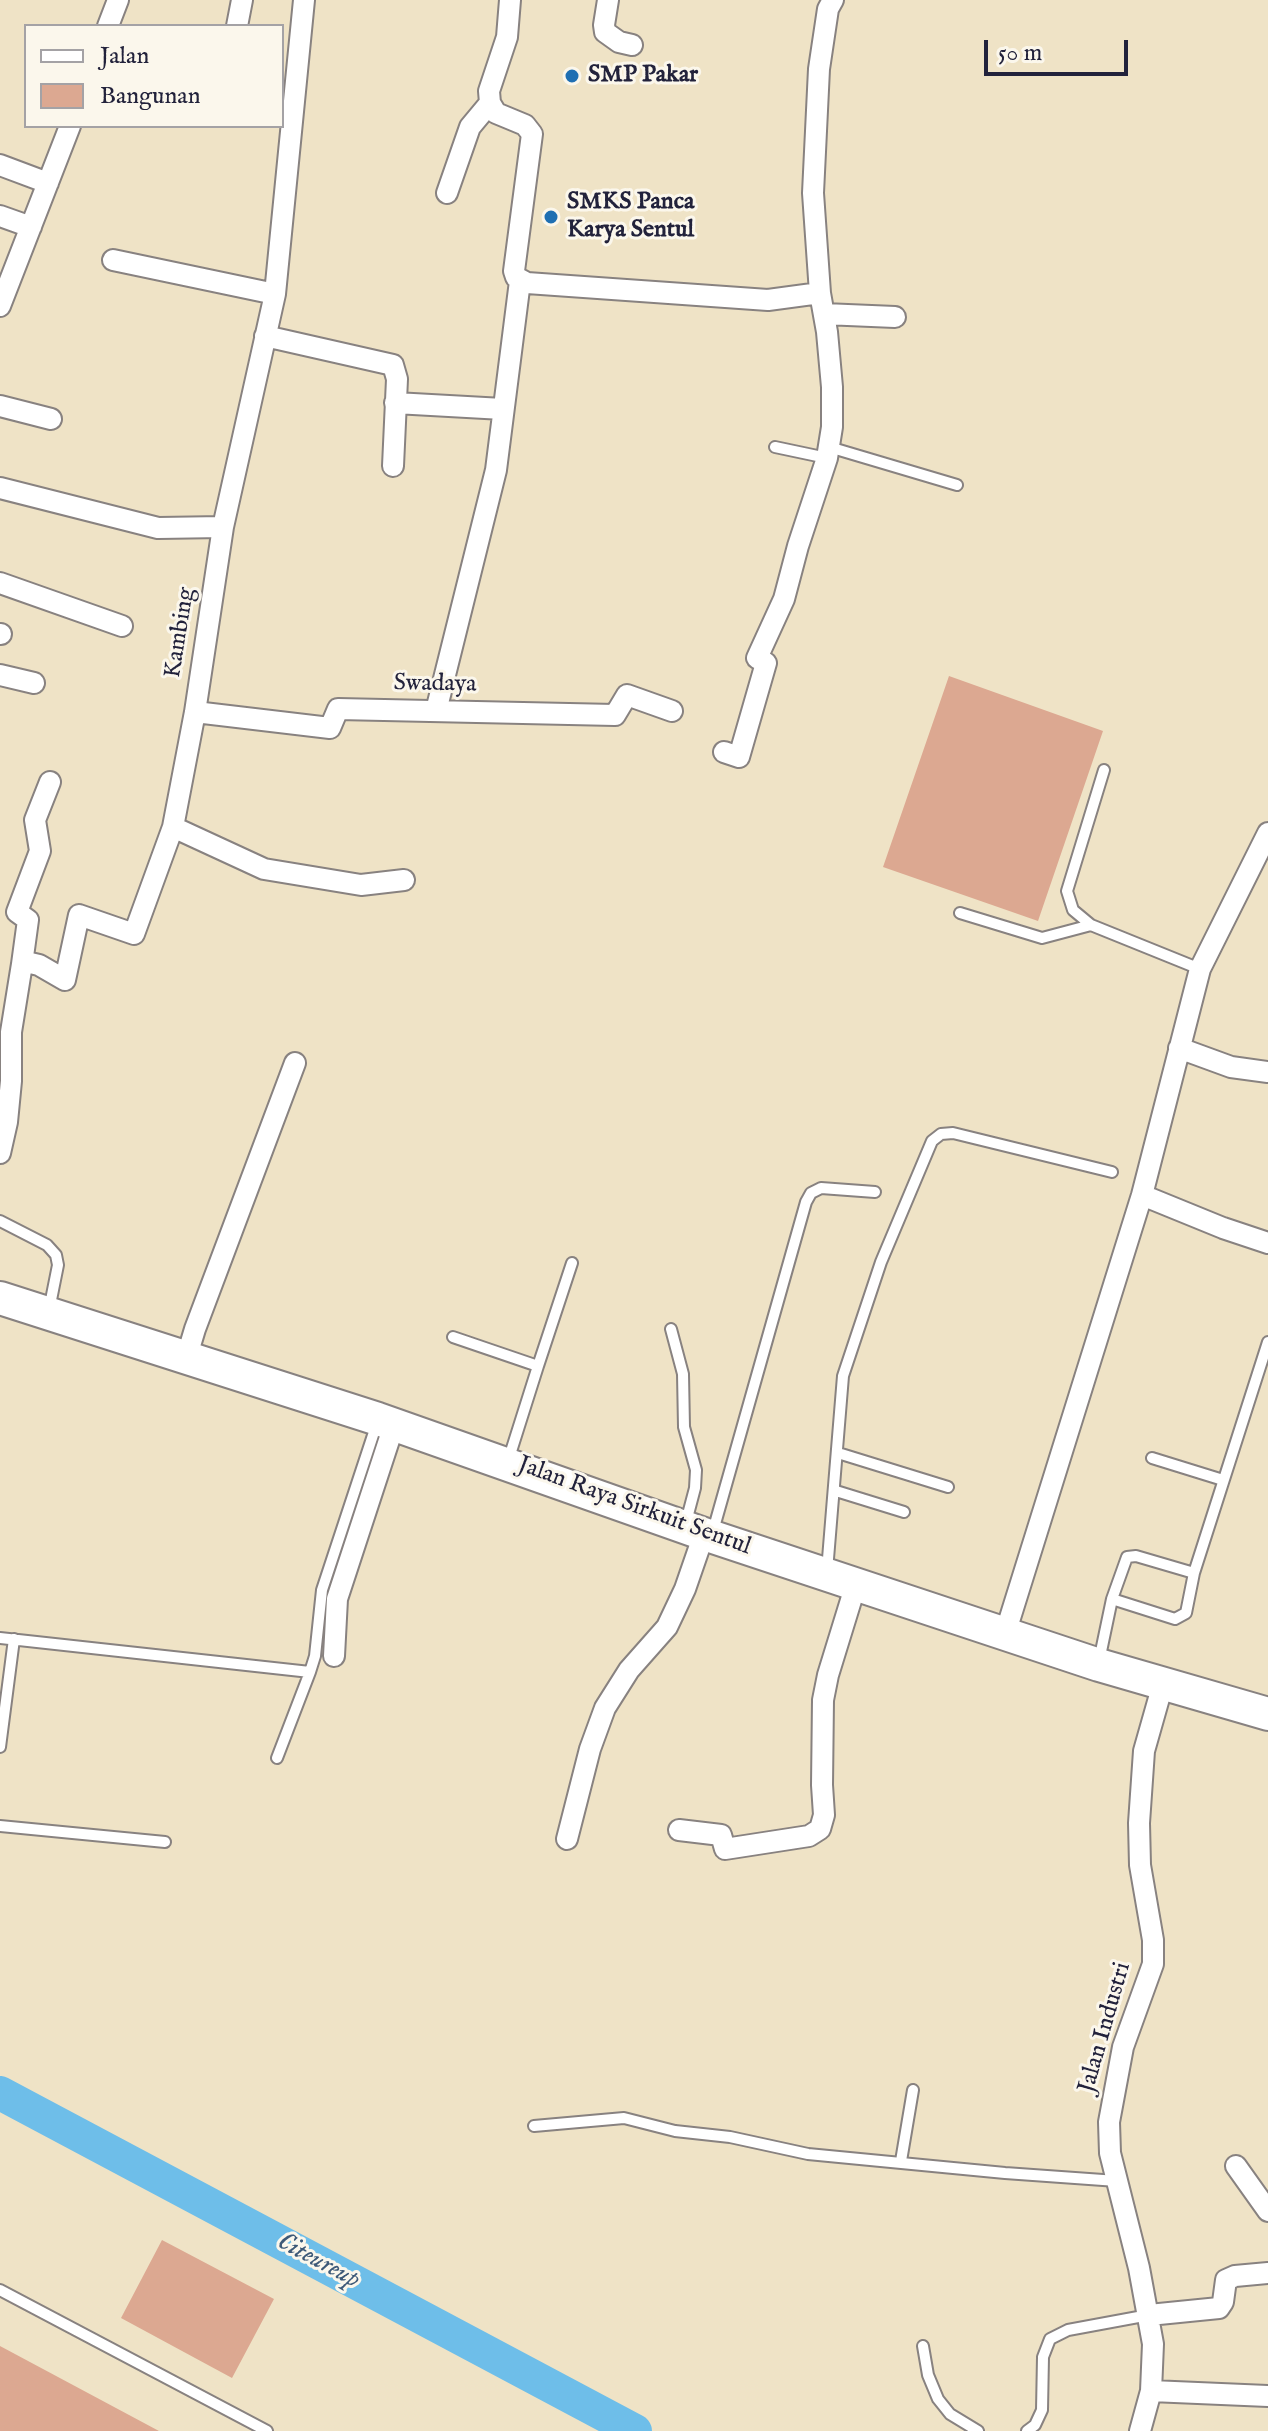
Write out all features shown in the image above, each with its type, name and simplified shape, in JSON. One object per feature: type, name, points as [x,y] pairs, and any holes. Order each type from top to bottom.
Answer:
[{"type":"main road","name":"Jalan Raya Sirkuit Sentul","points":[[0,1298],[386,1422],[700,1532],[1099,1665],[1268,1714]]},
{"type":"street","points":[[109,24],[118,0]]},
{"type":"street","points":[[237,24],[242,0]]},
{"type":"street","name":"Kambing","points":[[22,964],[39,965],[65,980],[79,915],[134,934],[173,827],[195,712],[223,527],[275,294],[304,0]]},
{"type":"street","points":[[436,711],[496,470],[520,281],[514,271],[532,134],[525,125],[496,113],[490,103],[490,83],[507,37],[510,0]]},
{"type":"street","points":[[608,0],[605,32],[619,42],[632,45]]},
{"type":"street","points":[[724,752],[739,757],[766,663],[757,658],[784,599],[828,452],[832,387],[820,293],[813,193],[819,69],[828,9],[833,0]]},
{"type":"street","points":[[447,193],[470,127],[490,103]]},
{"type":"street","points":[[0,306],[69,128]]},
{"type":"street","points":[[0,165],[48,183]]},
{"type":"street","points":[[0,216],[31,227]]},
{"type":"street","points":[[113,260],[275,294]]},
{"type":"street","points":[[520,281],[768,300],[820,293]]},
{"type":"street","points":[[824,314],[895,317]]},
{"type":"street","points":[[265,336],[389,363],[395,368],[393,466]]},
{"type":"street","points":[[395,403],[503,409]]},
{"type":"street","points":[[0,406],[51,419]]},
{"type":"street","points":[[0,488],[158,528],[223,527]]},
{"type":"street","points":[[0,583],[122,626]]},
{"type":"street","points":[[0,675],[34,683]]},
{"type":"street","name":"Swadaya","points":[[195,712],[330,728],[338,709],[615,715],[627,695],[672,711]]},
{"type":"street","points":[[0,1153],[11,1081],[11,1032],[28,920],[17,912],[40,851],[35,820],[50,782]]},
{"type":"street","points":[[173,827],[264,869],[361,885],[404,880]]},
{"type":"street","points":[[1005,1634],[1142,1195],[1200,969],[1268,833]]},
{"type":"street","points":[[1179,1048],[1231,1067],[1268,1072]]},
{"type":"street","points":[[186,1359],[295,1063]]},
{"type":"street","points":[[1142,1195],[1268,1243]]},
{"type":"street","points":[[334,1656],[337,1599],[386,1422]]},
{"type":"street","points":[[567,1839],[590,1749],[605,1708],[629,1670],[667,1627],[685,1589],[700,1532]]},
{"type":"street","points":[[679,1830],[721,1835],[725,1849],[809,1836],[820,1829],[824,1815],[822,1754],[825,1686],[841,1579]]},
{"type":"street","name":"Jalan Industri","points":[[1140,2431],[1151,2391],[1154,2354],[1137,2257],[1110,2153],[1109,2113],[1123,2047],[1153,1964],[1153,1940],[1139,1855],[1140,1810],[1144,1751],[1163,1684]]},
{"type":"street","points":[[1236,2166],[1268,2211]]},
{"type":"street","points":[[1149,2315],[1219,2308],[1223,2302],[1226,2280],[1235,2276],[1268,2273]]},
{"type":"street","points":[[1151,2391],[1268,2396]]},
{"type":"lane","points":[[775,447],[828,452],[957,485]]},
{"type":"lane","points":[[1104,770],[1067,891],[1070,906],[1091,925],[1200,969]]},
{"type":"lane","points":[[960,913],[1042,938],[1091,925]]},
{"type":"lane","points":[[841,1579],[836,1491],[839,1404],[846,1366],[881,1262],[937,1136],[959,1134],[1112,1172]]},
{"type":"lane","points":[[700,1532],[806,1202],[811,1193],[821,1188],[875,1192]]},
{"type":"lane","points":[[0,1221],[47,1245],[56,1255],[58,1265],[48,1314]]},
{"type":"lane","points":[[508,1463],[572,1263]]},
{"type":"lane","points":[[671,1329],[683,1374],[684,1427],[696,1470],[700,1532]]},
{"type":"lane","points":[[453,1337],[538,1366]]},
{"type":"lane","points":[[1112,1599],[1179,1619],[1186,1613],[1194,1573],[1268,1342]]},
{"type":"lane","points":[[277,1758],[315,1656],[322,1590],[386,1422]]},
{"type":"lane","points":[[838,1453],[948,1487]]},
{"type":"lane","points":[[1152,1458],[1223,1480]]},
{"type":"lane","points":[[836,1491],[904,1512]]},
{"type":"lane","points":[[1099,1665],[1112,1599],[1125,1560],[1130,1556],[1194,1573]]},
{"type":"lane","points":[[0,1638],[310,1672]]},
{"type":"lane","points":[[0,1747],[14,1639]]},
{"type":"lane","points":[[0,1826],[165,1842]]},
{"type":"lane","points":[[901,2161],[913,2090]]},
{"type":"lane","points":[[534,2126],[624,2118],[675,2131],[730,2137],[808,2154],[1117,2181]]},
{"type":"lane","points":[[0,2290],[267,2431]]},
{"type":"lane","points":[[1027,2431],[1035,2425],[1042,2410],[1043,2357],[1050,2339],[1068,2330],[1149,2315]]},
{"type":"lane","points":[[923,2346],[928,2375],[938,2399],[950,2414],[978,2431]]},
{"type":"building","points":[[949,676],[1103,731],[1038,921],[883,867]]},
{"type":"building","points":[[162,2240],[274,2299],[232,2378],[121,2318]]},
{"type":"building","points":[[0,2346],[159,2431],[0,2431]]},
{"type":"waterway","name":"Citeureup","points":[[0,2093],[635,2431]]},
{"type":"place","name":"SMP Pakar","points":[[572,76]]},
{"type":"place","name":"SMKS Panca Karya Sentul","points":[[551,217]]}]
